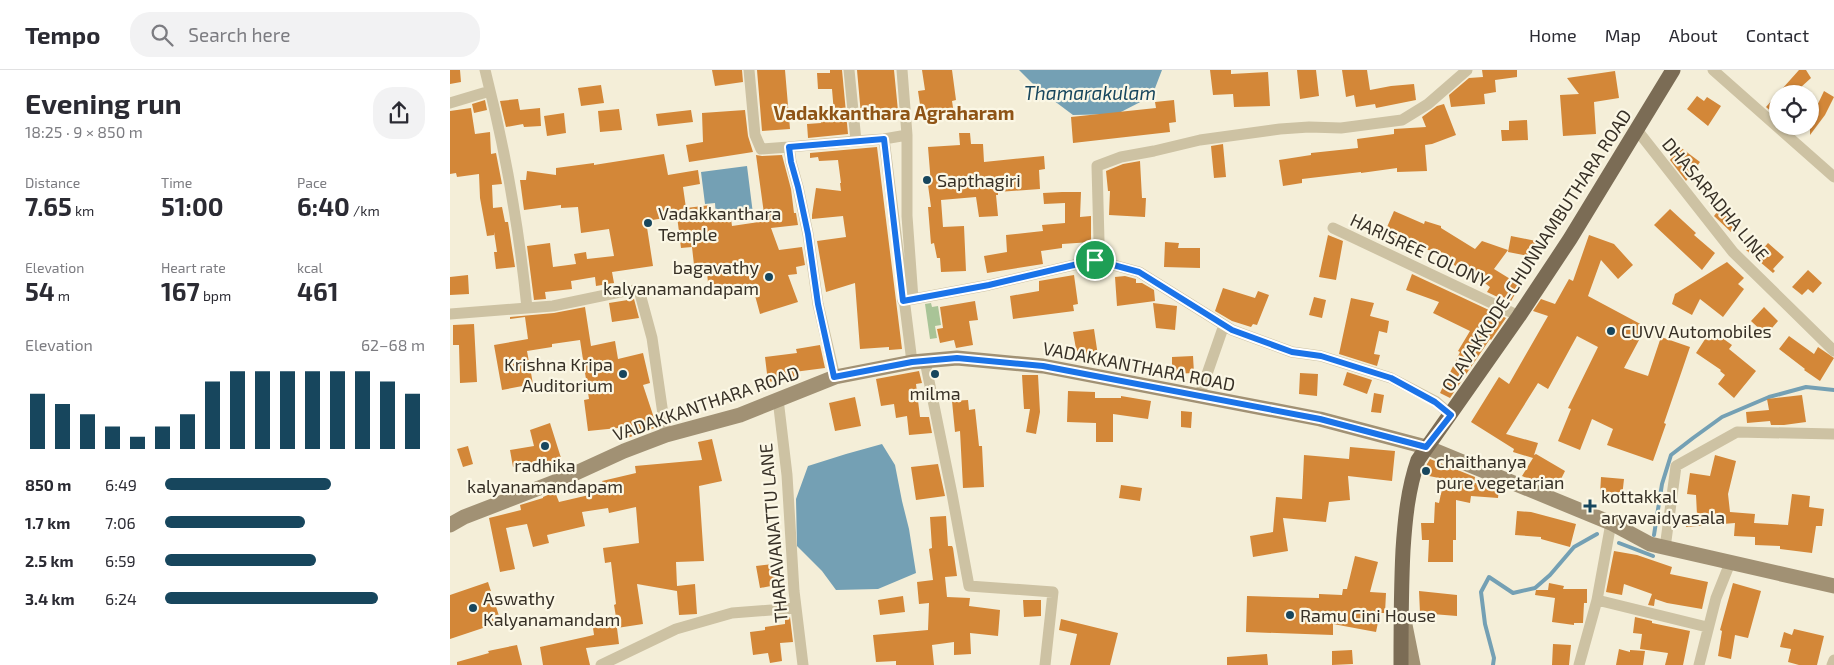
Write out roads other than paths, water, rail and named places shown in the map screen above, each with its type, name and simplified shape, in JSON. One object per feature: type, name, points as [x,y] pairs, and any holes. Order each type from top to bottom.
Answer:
[{"type":"main road","name":"OLAVAKKODE-CHUNNAMBUTHARA ROAD","points":[[1401,665],[1400,600],[1406,516],[1411,480],[1418,460],[1519,316],[1674,70]]},
{"type":"street","points":[[485,70],[504,153],[524,276],[527,308]]},
{"type":"street","points":[[749,70],[754,135],[760,149],[884,139],[907,135]]},
{"type":"street","points":[[849,70],[856,141]]},
{"type":"street","points":[[902,70],[907,135],[908,300]]},
{"type":"street","points":[[1095,260],[1099,241],[1097,166],[1121,157],[1200,140],[1280,129],[1309,127],[1341,128],[1402,120],[1428,104],[1467,70]]},
{"type":"street","points":[[1713,70],[1834,177]]},
{"type":"street","points":[[450,103],[490,90]]},
{"type":"street","name":"DHASARADHA LINE","points":[[1637,130],[1733,252],[1834,351]]},
{"type":"street","points":[[884,139],[918,362],[952,494],[969,586],[1053,592],[1045,665]]},
{"type":"street","points":[[789,147],[806,225],[818,304],[834,377]]},
{"type":"street","name":"HARISREE COLONY","points":[[1333,228],[1519,316]]},
{"type":"street","points":[[908,300],[989,285],[1095,260],[1139,272],[1232,330],[1292,352],[1321,356],[1391,378],[1428,397],[1451,415]]},
{"type":"street","points":[[450,314],[552,306],[625,291],[639,290],[652,338],[666,435]]},
{"type":"street","points":[[1199,397],[1224,325]]},
{"type":"street","name":"VADAKKANTHARA ROAD","points":[[450,525],[464,517],[565,478],[624,451],[666,435],[740,415],[834,377],[918,362],[957,358],[1043,366],[1320,419],[1426,447],[1611,523],[1650,544],[1834,586]]},
{"type":"street","name":"THARAVANATTU LANE","points":[[778,399],[787,475],[796,608],[803,665]]},
{"type":"street","points":[[1665,548],[1676,466],[1737,432],[1834,434]]},
{"type":"street","points":[[1579,665],[1597,600],[1611,523]]},
{"type":"street","points":[[1699,665],[1707,627],[1730,563]]},
{"type":"street","points":[[1400,600],[1413,665]]},
{"type":"street","points":[[1597,600],[1707,627]]},
{"type":"street","points":[[601,665],[676,629],[732,613],[796,608]]},
{"type":"street","points":[[1393,665],[1401,631]]},
{"type":"street","points":[[1832,665],[1834,660]]},
{"type":"water","name":"Thamarakulam","points":[[1019,70],[1162,70],[1152,96],[1117,114],[1073,115],[1037,88]]},
{"type":"water","points":[[747,166],[753,214],[716,218],[715,203],[705,204],[701,172]]},
{"type":"water","points":[[882,444],[895,465],[909,529],[916,573],[878,589],[836,590],[822,571],[797,546],[796,499],[808,466]]},
{"type":"waterway","points":[[1654,535],[1662,484],[1671,455],[1722,417],[1769,397],[1806,387],[1834,390]]},
{"type":"waterway","points":[[1493,665],[1494,658],[1485,624],[1481,592],[1489,577],[1513,593],[1535,588],[1550,575],[1574,547],[1597,534]]},
{"type":"waterway","points":[[1619,543],[1653,556]]},
{"type":"place","name":"Sapthagiri","points":[[927,180]]},
{"type":"place","name":"Vadakkanthara Temple","points":[[648,223]]},
{"type":"place","name":"bagavathy kalyanamandapam","points":[[769,277]]},
{"type":"place","name":"CUVV Automobiles","points":[[1611,331]]},
{"type":"place","name":"Krishna Kripa Auditorium","points":[[623,374]]},
{"type":"place","name":"milma","points":[[935,374]]},
{"type":"place","name":"radhika kalyanamandapam","points":[[545,446]]},
{"type":"place","name":"chaithanya pure vegetarian","points":[[1426,471]]},
{"type":"place","name":"kottakkal aryavaidyasala","points":[[1590,506]]},
{"type":"place","name":"Aswathy Kalyanamandam","points":[[473,608]]},
{"type":"place","name":"Ramu Cini House","points":[[1290,615]]},
{"type":"district","name":"Vadakkanthara Agraharam","points":[[894,112]]}]
